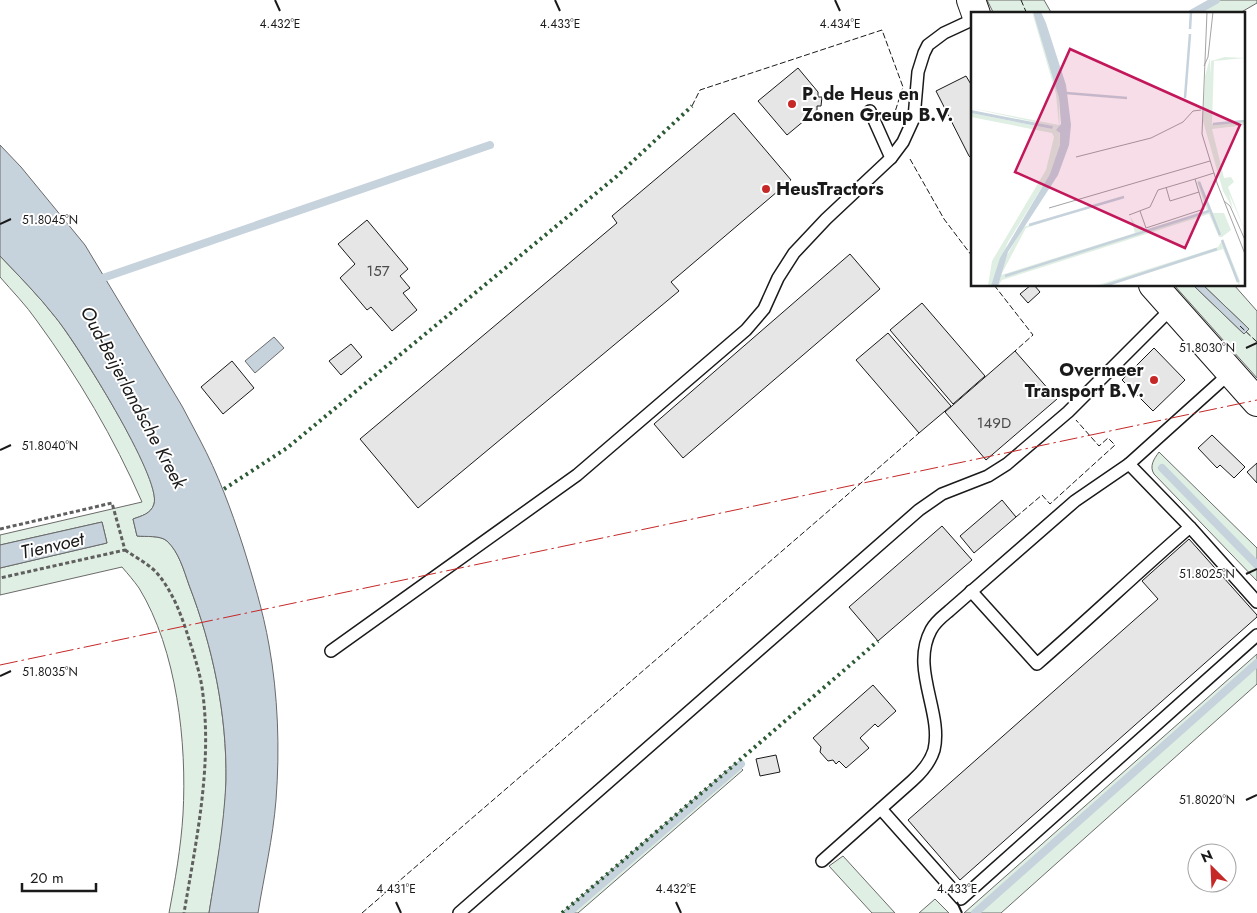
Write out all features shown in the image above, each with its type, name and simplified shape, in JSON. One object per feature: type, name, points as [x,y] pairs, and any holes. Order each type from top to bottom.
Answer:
[{"type":"street","points":[[970,0],[975,12]]},
{"type":"street","points":[[1154,286],[1257,402]]},
{"type":"lane","points":[[332,651],[577,475],[730,344],[764,309],[778,278],[794,253],[826,219],[891,158],[903,142],[914,118],[918,72],[928,45],[944,33],[971,20]]},
{"type":"lane","points":[[870,111],[891,158]]},
{"type":"lane","points":[[459,913],[919,510],[942,494],[988,476],[1007,464],[1068,412],[1172,308]]},
{"type":"lane","points":[[822,861],[919,775],[930,759],[934,750],[935,732],[924,654],[927,639],[932,628],[971,591],[1080,497],[1129,464],[1230,372]]},
{"type":"lane","points":[[1129,464],[1190,527],[1257,602]]},
{"type":"lane","points":[[971,591],[1037,664],[1111,600],[1145,566],[1190,527]]},
{"type":"lane","points":[[881,809],[961,899],[1257,635]]},
{"type":"path","points":[[0,529],[112,503],[125,550],[155,571],[174,599],[196,663],[203,694],[205,737],[204,770],[195,850],[184,913]]},
{"type":"path","points":[[0,578],[125,550]]},
{"type":"green space","points":[[987,0],[1044,0],[1051,12],[993,12]]},
{"type":"green space","points":[[1212,0],[1257,0],[1257,3],[1241,12],[1191,12]]},
{"type":"green space","points":[[0,256],[56,318],[116,411],[145,467],[153,490],[154,504],[151,510],[133,519],[137,536],[161,538],[171,545],[181,562],[198,609],[217,682],[226,756],[224,814],[209,913],[169,913],[176,876],[183,814],[184,786],[181,728],[171,668],[152,613],[139,588],[122,567],[0,595],[0,568],[107,543],[102,522],[0,545],[0,535],[142,502],[120,455],[81,386],[33,315],[0,277]]},
{"type":"green space","points":[[1175,286],[1194,286],[1244,334],[1249,329],[1204,286],[1235,286],[1257,311],[1257,378]]},
{"type":"green space","points":[[1159,452],[1257,548],[1257,581],[1154,474],[1152,465]]},
{"type":"green space","points":[[1257,654],[1257,684],[1001,913],[964,913]]},
{"type":"green space","points":[[736,763],[743,770],[578,913],[562,913]]},
{"type":"green space","points":[[843,856],[895,913],[872,913],[829,866]]},
{"type":"green space","points":[[935,899],[949,913],[919,913]]},
{"type":"water","name":"Oud-Beijerlandsche Kreek","points":[[0,145],[21,167],[85,245],[182,406],[213,466],[238,532],[267,632],[277,722],[278,761],[275,814],[258,913],[209,913],[226,781],[224,731],[212,657],[198,609],[175,551],[164,539],[137,536],[133,519],[148,512],[154,504],[153,490],[132,440],[98,381],[56,318],[0,256]]},
{"type":"water","points":[[1194,286],[1204,286],[1249,329],[1244,334]]},
{"type":"water","points":[[274,337],[284,348],[255,373],[245,361]]},
{"type":"water","name":"Tienvoet","points":[[102,522],[107,543],[0,568],[0,545]]},
{"type":"building","points":[[798,68],[818,92],[818,97],[822,97],[821,106],[817,106],[817,110],[787,135],[758,101]]},
{"type":"building","points":[[966,76],[971,84],[971,158],[969,156],[936,91]]},
{"type":"building","points":[[734,113],[791,180],[671,282],[679,291],[418,508],[360,439],[617,223],[612,216]]},
{"type":"building","points":[[367,220],[408,269],[400,276],[410,288],[403,293],[417,310],[392,331],[371,307],[367,310],[340,278],[355,264],[338,244]]},
{"type":"building","points":[[850,254],[880,289],[683,458],[654,424]]},
{"type":"building","points":[[1030,286],[1035,286],[1040,292],[1028,303],[1020,294]]},
{"type":"building","points":[[922,303],[985,376],[953,404],[890,330]]},
{"type":"building","points":[[888,333],[951,406],[919,433],[856,360]]},
{"type":"building","points":[[351,344],[362,357],[341,375],[329,361]]},
{"type":"building","points":[[1154,348],[1185,380],[1153,411],[1122,380]]},
{"type":"building","points":[[1015,351],[1057,399],[986,460],[945,412]]},
{"type":"building","points":[[232,361],[254,388],[223,414],[201,387]]},
{"type":"building","points":[[1212,435],[1245,467],[1234,478],[1220,465],[1217,468],[1198,448]]},
{"type":"building","points":[[1257,463],[1257,483],[1247,472]]},
{"type":"building","points":[[1002,500],[1016,517],[974,553],[960,536]]},
{"type":"building","points":[[942,526],[972,560],[878,641],[849,607]]},
{"type":"building","points":[[1189,539],[1257,617],[960,880],[908,820],[1158,599],[1142,581]]},
{"type":"building","points":[[873,685],[896,711],[878,727],[875,724],[860,738],[869,748],[846,768],[839,761],[836,764],[833,760],[828,761],[820,752],[821,747],[813,738]]},
{"type":"building","points":[[776,755],[780,772],[760,776],[756,759]]},
{"type":"waterway","points":[[1195,12],[1216,0]]},
{"type":"waterway","points":[[97,280],[490,145]]},
{"type":"waterway","points":[[1162,468],[1257,565]]},
{"type":"waterway","points":[[975,913],[1257,663]]},
{"type":"waterway","points":[[568,913],[741,764]]},
{"type":"hedge","points":[[224,489],[287,448],[617,176],[692,106]]},
{"type":"hedge","points":[[562,913],[878,641]]},
{"type":"fence","points":[[1021,0],[1026,12]]},
{"type":"fence","points":[[692,106],[700,90],[882,30],[903,87],[894,115]]},
{"type":"fence","points":[[910,159],[944,219],[971,255]]},
{"type":"fence","points":[[995,286],[1033,335],[1015,351]]},
{"type":"fence","points":[[1240,326],[1257,342]]},
{"type":"fence","points":[[1016,517],[1042,495],[1050,504],[1115,445],[1108,438],[1099,446],[1076,420]]},
{"type":"fence","points":[[362,913],[919,433]]},
{"type":"power","points":[[0,665],[1257,400]]},
{"type":"place","name":"P. de Heus en Zonen Greup B.V.","points":[[792,104]]},
{"type":"place","name":"HeusTractors","points":[[766,189]]},
{"type":"place","name":"Overmeer Transport B.V.","points":[[1154,380]]}]
